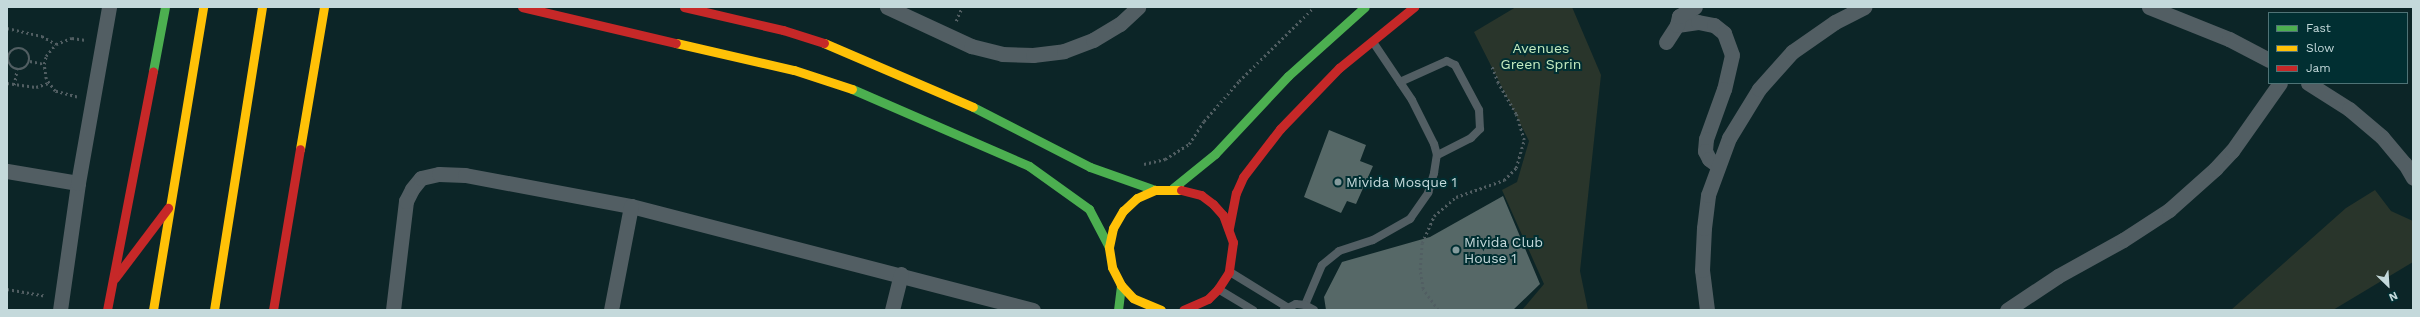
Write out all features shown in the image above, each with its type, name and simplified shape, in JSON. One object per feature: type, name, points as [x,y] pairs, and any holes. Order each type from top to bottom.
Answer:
[{"type":"street","points":[[60,305],[78,183],[109,7]]},
{"type":"street","points":[[107,310],[165,7]]},
{"type":"street","points":[[153,310],[203,7]]},
{"type":"street","points":[[214,310],[262,7]]},
{"type":"street","points":[[273,310],[324,7]]},
{"type":"street","points":[[522,7],[794,70],[850,88],[1029,166],[1089,209],[1109,247],[1112,267],[1120,285],[1133,298],[1149,307],[1161,310]]},
{"type":"street","points":[[684,7],[783,30],[834,46],[998,118],[1090,166],[1155,190]]},
{"type":"street","points":[[887,7],[971,46],[1002,54],[1033,55],[1064,51],[1093,40],[1120,24],[1138,7]]},
{"type":"street","points":[[1173,188],[1215,154],[1288,76],[1366,7]]},
{"type":"street","points":[[1229,228],[1236,193],[1254,163],[1309,98],[1372,40],[1414,7]]},
{"type":"street","points":[[1666,42],[1677,25],[1679,16],[1695,7]]},
{"type":"street","points":[[1707,310],[1702,270],[1704,228],[1708,195],[1717,165],[1741,115],[1775,70],[1792,52],[1813,37],[1864,7]]},
{"type":"street","points":[[2149,7],[2228,39],[2268,59]]},
{"type":"street","points":[[1677,25],[1698,22],[1714,25],[1724,33],[1732,55],[1724,89],[1706,139],[1705,151],[1709,159],[1717,165]]},
{"type":"street","points":[[2007,310],[2058,276],[2123,240],[2169,210],[2215,169],[2232,150],[2279,84]]},
{"type":"street","points":[[2310,84],[2349,109],[2382,137],[2405,164],[2413,178]]},
{"type":"street","points":[[7,171],[78,183]]},
{"type":"street","points":[[393,310],[406,201],[412,189],[421,178],[438,174],[465,175],[631,206],[902,274],[1033,310]]},
{"type":"street","points":[[1109,247],[1113,228],[1123,211],[1137,198],[1155,190],[1173,188],[1187,190],[1207,199],[1223,215],[1229,228],[1233,250],[1229,272],[1218,289],[1202,303],[1183,310]]},
{"type":"street","points":[[111,283],[170,205]]},
{"type":"street","points":[[610,310],[631,206]]},
{"type":"street","points":[[892,310],[902,274]]},
{"type":"street","points":[[1118,310],[1120,285]]},
{"type":"lane","points":[[1305,305],[1322,265],[1339,251],[1372,240],[1410,219],[1428,193],[1436,155],[1434,144],[1400,82],[1372,40]]},
{"type":"lane","points":[[1400,82],[1447,61],[1455,65],[1479,110],[1480,129],[1471,138],[1436,155]]},
{"type":"lane","points":[[1229,272],[1286,309],[1305,305],[1314,310]]},
{"type":"lane","points":[[1218,289],[1253,310]]},
{"type":"path","points":[[1137,164],[1164,159],[1189,144],[1204,121],[1239,81],[1314,7]]},
{"type":"path","points":[[7,28],[42,36],[56,44]]},
{"type":"path","points":[[92,99],[62,95],[48,83],[44,64],[46,56],[56,44],[72,38],[103,42]]},
{"type":"path","points":[[13,50],[25,50],[30,61],[22,70],[16,70],[8,61],[13,50]]},
{"type":"path","points":[[30,61],[44,64]]},
{"type":"path","points":[[1438,310],[1423,289],[1420,270],[1422,243],[1434,216],[1456,197],[1504,180],[1516,168],[1524,140],[1516,114],[1498,83],[1491,65]]},
{"type":"path","points":[[14,85],[16,70]]},
{"type":"path","points":[[7,84],[36,87],[48,83]]},
{"type":"path","points":[[7,289],[60,305]]},
{"type":"green space","name":"Avenues Green Sprin","points":[[1516,7],[1572,7],[1601,75],[1580,271],[1588,310],[1522,310],[1544,284],[1502,190],[1517,182],[1529,141],[1474,32]]},
{"type":"green space","points":[[2375,190],[2391,211],[2413,221],[2413,262],[2333,310],[2231,310],[2346,208]]},
{"type":"building","name":"Mivida Mosque 1","points":[[1329,130],[1366,145],[1360,161],[1373,166],[1356,204],[1347,201],[1341,213],[1304,197]]},
{"type":"building","name":"Mivida Club House 1","points":[[1503,196],[1540,284],[1513,310],[1326,310],[1324,297],[1342,262],[1430,237]]},
{"type":"traffic: fast","points":[[153,71],[165,7]]},
{"type":"traffic: fast","points":[[1173,188],[1215,154],[1288,76],[1365,7]]},
{"type":"traffic: fast","points":[[852,89],[1029,166],[1089,209],[1109,247]]},
{"type":"traffic: fast","points":[[973,107],[1090,167],[1155,190]]},
{"type":"traffic: fast","points":[[1118,310],[1121,285]]},
{"type":"traffic: slow","points":[[153,310],[203,7]]},
{"type":"traffic: slow","points":[[214,310],[262,7]]},
{"type":"traffic: slow","points":[[300,149],[324,7]]},
{"type":"traffic: slow","points":[[676,43],[794,70],[852,89]]},
{"type":"traffic: slow","points":[[824,43],[973,107]]},
{"type":"traffic: slow","points":[[1161,310],[1133,298],[1121,285],[1112,267],[1109,247],[1113,228],[1123,211],[1137,198],[1155,190],[1181,190]]},
{"type":"traffic: jam","points":[[522,7],[676,43]]},
{"type":"traffic: jam","points":[[684,7],[783,30],[824,43]]},
{"type":"traffic: jam","points":[[1229,228],[1236,193],[1243,177],[1280,129],[1339,68],[1414,7]]},
{"type":"traffic: jam","points":[[107,310],[153,71]]},
{"type":"traffic: jam","points":[[273,310],[300,149]]},
{"type":"traffic: jam","points":[[1181,190],[1201,195],[1213,204],[1223,215],[1233,242],[1229,272],[1218,289],[1208,299],[1183,310]]},
{"type":"traffic: jam","points":[[115,278],[168,208]]},
{"type":"place","name":"Mivida Mosque 1","points":[[1338,182]]},
{"type":"place","name":"Mivida Club House 1","points":[[1456,250]]}]
